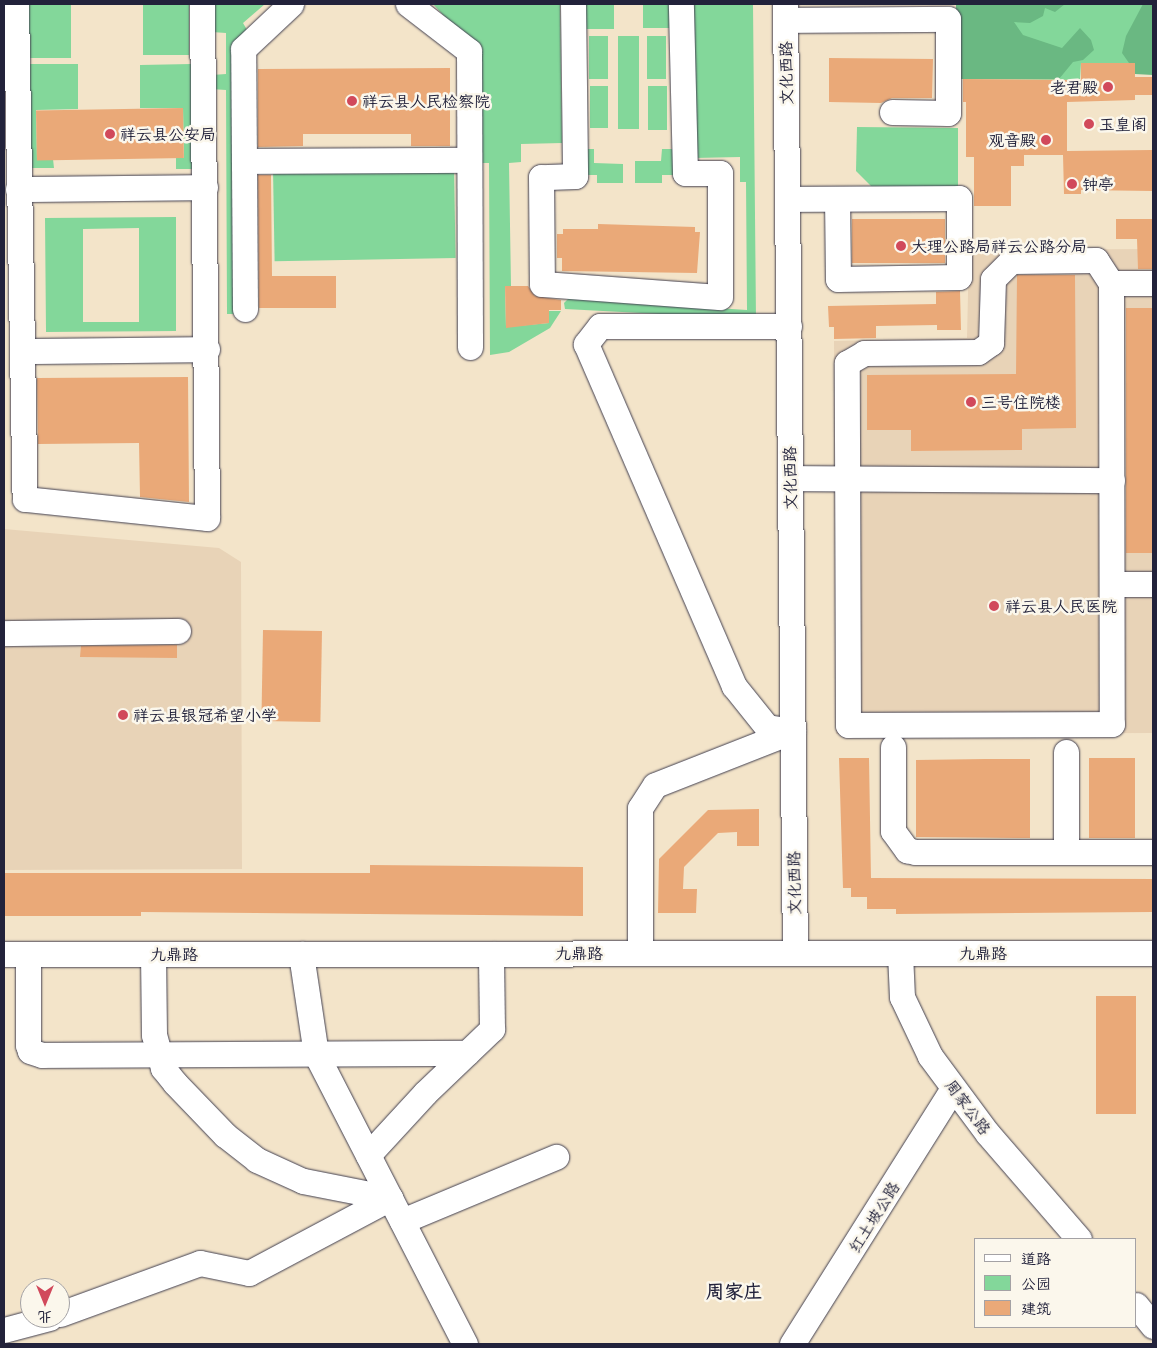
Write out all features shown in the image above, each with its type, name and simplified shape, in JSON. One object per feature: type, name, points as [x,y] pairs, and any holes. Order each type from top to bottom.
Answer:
[{"type":"street","points":[[16,4],[25,499],[207,518],[206,187],[202,4]]},
{"type":"street","points":[[245,309],[243,49],[291,4]]},
{"type":"street","points":[[408,4],[469,51],[470,347]]},
{"type":"street","points":[[574,4],[574,176],[541,177],[542,284],[720,297],[720,173],[685,173],[681,4]]},
{"type":"street","points":[[785,12],[948,19],[948,113],[892,112]]},
{"type":"street","name":"文化西路","points":[[785,12],[795,953]]},
{"type":"street","points":[[244,161],[470,160]]},
{"type":"street","points":[[18,189],[206,187]]},
{"type":"street","points":[[788,199],[959,198],[960,277],[838,279],[837,199]]},
{"type":"street","points":[[1096,260],[1112,283],[1112,724],[848,725],[848,362],[864,353],[978,352],[991,343],[992,279],[1011,261],[1096,260]]},
{"type":"street","points":[[1112,283],[1153,283]]},
{"type":"street","points":[[789,326],[600,326],[586,344],[734,686],[767,727],[793,731]]},
{"type":"street","points":[[23,351],[207,349]]},
{"type":"street","points":[[790,478],[1112,480]]},
{"type":"street","points":[[1112,584],[1153,584]]},
{"type":"street","points":[[4,633],[178,631]]},
{"type":"street","points":[[640,953],[640,808],[655,785],[793,731]]},
{"type":"street","points":[[893,747],[893,831],[907,850],[915,852],[1153,852]]},
{"type":"street","points":[[1066,752],[1066,852]]},
{"type":"street","name":"周家公路","points":[[900,953],[902,997],[913,1025],[953,1088],[1078,1238]]},
{"type":"street","name":"九鼎路","points":[[16,954],[1153,953]]},
{"type":"street","points":[[16,954],[30,1051],[42,1055],[467,1053]]},
{"type":"street","points":[[153,954],[154,1035],[163,1068],[175,1083],[226,1134],[257,1160],[303,1181],[390,1198]]},
{"type":"street","points":[[301,954],[316,1054],[465,1344]]},
{"type":"street","points":[[368,1155],[425,1093],[492,1029],[491,954]]},
{"type":"street","name":"红土坡公路","points":[[792,1344],[953,1088]]},
{"type":"street","points":[[402,1221],[556,1158]]},
{"type":"street","points":[[70,1310],[200,1263],[249,1273],[390,1198]]},
{"type":"street","points":[[1137,1306],[1153,1326]]},
{"type":"street","points":[[4,1330],[20,1326]]},
{"type":"shaded area","name":"祥云县人民医院","points":[[1153,249],[1153,733],[836,734],[834,341],[967,338],[969,250]]},
{"type":"shaded area","name":"祥云县银冠希望小学","points":[[4,529],[219,548],[241,562],[242,869],[4,870]]},
{"type":"green space","points":[[25,4],[71,4],[71,58],[25,58]]},
{"type":"green space","points":[[143,4],[189,4],[189,55],[143,55]]},
{"type":"green space","points":[[214,4],[265,4],[243,23],[250,35],[238,314],[227,314],[226,90],[211,89],[212,75],[226,74],[226,33],[212,32]]},
{"type":"green space","points":[[433,4],[560,4],[562,143],[521,144],[521,162],[509,163],[511,286],[505,287],[506,327],[549,323],[549,311],[561,311],[550,328],[509,352],[490,355],[489,163],[476,163],[469,43]]},
{"type":"green space","points":[[583,4],[614,4],[614,29],[583,29]]},
{"type":"green space","points":[[643,4],[673,4],[673,28],[643,28]]},
{"type":"green space","points":[[693,4],[753,4],[756,319],[565,309],[564,303],[572,295],[578,299],[747,310],[746,182],[740,182],[740,157],[694,158]]},
{"type":"green space","points":[[956,4],[1153,4],[1153,75],[1134,63],[1081,63],[1080,80],[957,79]]},
{"type":"green space","points":[[956,4],[1065,4],[1055,12],[1045,8],[1043,16],[1030,23],[1014,22],[1023,35],[1062,48],[1080,28],[1091,40],[1094,50],[1083,60],[1073,62],[1059,79],[957,79]]},
{"type":"green space","points":[[1143,4],[1153,4],[1153,75],[1135,74],[1135,63],[1129,63],[1122,53],[1126,36]]},
{"type":"green space","points":[[589,36],[608,36],[608,79],[589,79]]},
{"type":"green space","points":[[618,36],[639,36],[639,129],[618,129]]},
{"type":"green space","points":[[647,36],[666,36],[666,79],[647,79]]},
{"type":"green space","points":[[26,64],[78,64],[78,109],[36,110],[37,159],[53,159],[54,168],[29,168]]},
{"type":"green space","points":[[191,64],[192,169],[176,169],[176,158],[184,158],[183,108],[140,108],[140,65]]},
{"type":"green space","points":[[590,86],[608,86],[608,128],[590,128]]},
{"type":"green space","points":[[648,86],[667,86],[667,130],[648,130]]},
{"type":"green space","points":[[857,127],[958,128],[958,192],[877,192],[856,171]]},
{"type":"green space","points":[[582,149],[594,149],[594,163],[623,164],[623,183],[597,183],[597,175],[582,175]]},
{"type":"green space","points":[[662,149],[675,149],[675,175],[662,175],[662,183],[635,183],[635,161],[661,161]]},
{"type":"green space","points":[[454,167],[456,258],[275,261],[273,170]]},
{"type":"green space","points":[[176,217],[176,331],[46,332],[45,218]],"holes":[[[139,228],[139,322],[83,322],[83,229]]]},
{"type":"building","points":[[829,58],[933,59],[932,98],[892,98],[881,103],[829,102]]},
{"type":"building","points":[[1081,63],[1135,63],[1135,77],[1153,77],[1153,95],[1135,95],[1135,100],[1067,102],[1067,151],[1152,150],[1152,191],[1081,190],[1081,194],[1064,194],[1063,155],[1024,155],[1024,166],[1011,166],[1011,206],[974,206],[974,157],[966,157],[966,102],[963,102],[963,79],[1081,80]]},
{"type":"building","name":"祥云县人民检察院","points":[[450,68],[450,146],[411,146],[411,134],[303,134],[303,146],[258,147],[258,69]]},
{"type":"building","name":"祥云县公安局","points":[[183,108],[184,158],[37,161],[36,111]]},
{"type":"building","points":[[258,175],[271,175],[272,276],[336,276],[336,308],[259,308]]},
{"type":"building","name":"大理公路局祥云公路分局","points":[[852,219],[945,219],[945,263],[852,263]]},
{"type":"building","points":[[1116,219],[1153,219],[1153,269],[1138,269],[1137,239],[1116,239]]},
{"type":"building","points":[[598,224],[695,227],[695,232],[700,232],[697,273],[562,271],[562,258],[557,258],[557,234],[563,234],[563,229],[598,229]]},
{"type":"building","name":"三号住院楼","points":[[1017,275],[1075,275],[1076,428],[1022,429],[1022,450],[911,451],[911,430],[867,430],[867,375],[1016,374]]},
{"type":"building","points":[[505,286],[528,286],[535,296],[561,300],[561,310],[549,310],[549,323],[506,328]]},
{"type":"building","points":[[960,291],[961,330],[937,330],[937,325],[876,326],[876,338],[834,339],[834,327],[829,327],[828,306],[936,304],[936,292]]},
{"type":"building","points":[[1126,308],[1153,308],[1153,553],[1126,553]]},
{"type":"building","points":[[188,377],[189,502],[140,497],[139,443],[38,444],[37,378]]},
{"type":"building","points":[[263,630],[322,631],[320,722],[261,721]]},
{"type":"building","points":[[177,645],[177,658],[80,657],[81,646]]},
{"type":"building","points":[[839,758],[869,758],[871,878],[1153,879],[1153,912],[896,914],[896,909],[867,909],[867,897],[851,897],[851,888],[843,888]]},
{"type":"building","points":[[1089,758],[1135,758],[1135,838],[1089,838]]},
{"type":"building","points":[[1030,759],[1030,838],[916,837],[916,760]]},
{"type":"building","points":[[759,809],[759,846],[737,846],[737,832],[718,833],[684,867],[683,889],[697,889],[696,913],[658,913],[659,859],[708,810]]},
{"type":"building","points":[[370,865],[583,867],[583,916],[141,912],[141,916],[4,916],[4,873],[370,873]]},
{"type":"building","points":[[1096,996],[1136,996],[1136,1114],[1096,1114]]},
{"type":"place","name":"老君殿","points":[[1108,87]]},
{"type":"place","name":"祥云县人民检察院","points":[[352,101]]},
{"type":"place","name":"玉皇阁","points":[[1089,124]]},
{"type":"place","name":"祥云县公安局","points":[[110,134]]},
{"type":"place","name":"观音殿","points":[[1046,140]]},
{"type":"place","name":"钟亭","points":[[1072,184]]},
{"type":"place","name":"大理公路局祥云公路分局","points":[[901,246]]},
{"type":"place","name":"三号住院楼","points":[[971,402]]},
{"type":"place","name":"祥云县人民医院","points":[[994,606]]},
{"type":"place","name":"祥云县银冠希望小学","points":[[123,715]]},
{"type":"district","name":"周家庄","points":[[734,1291]]}]
